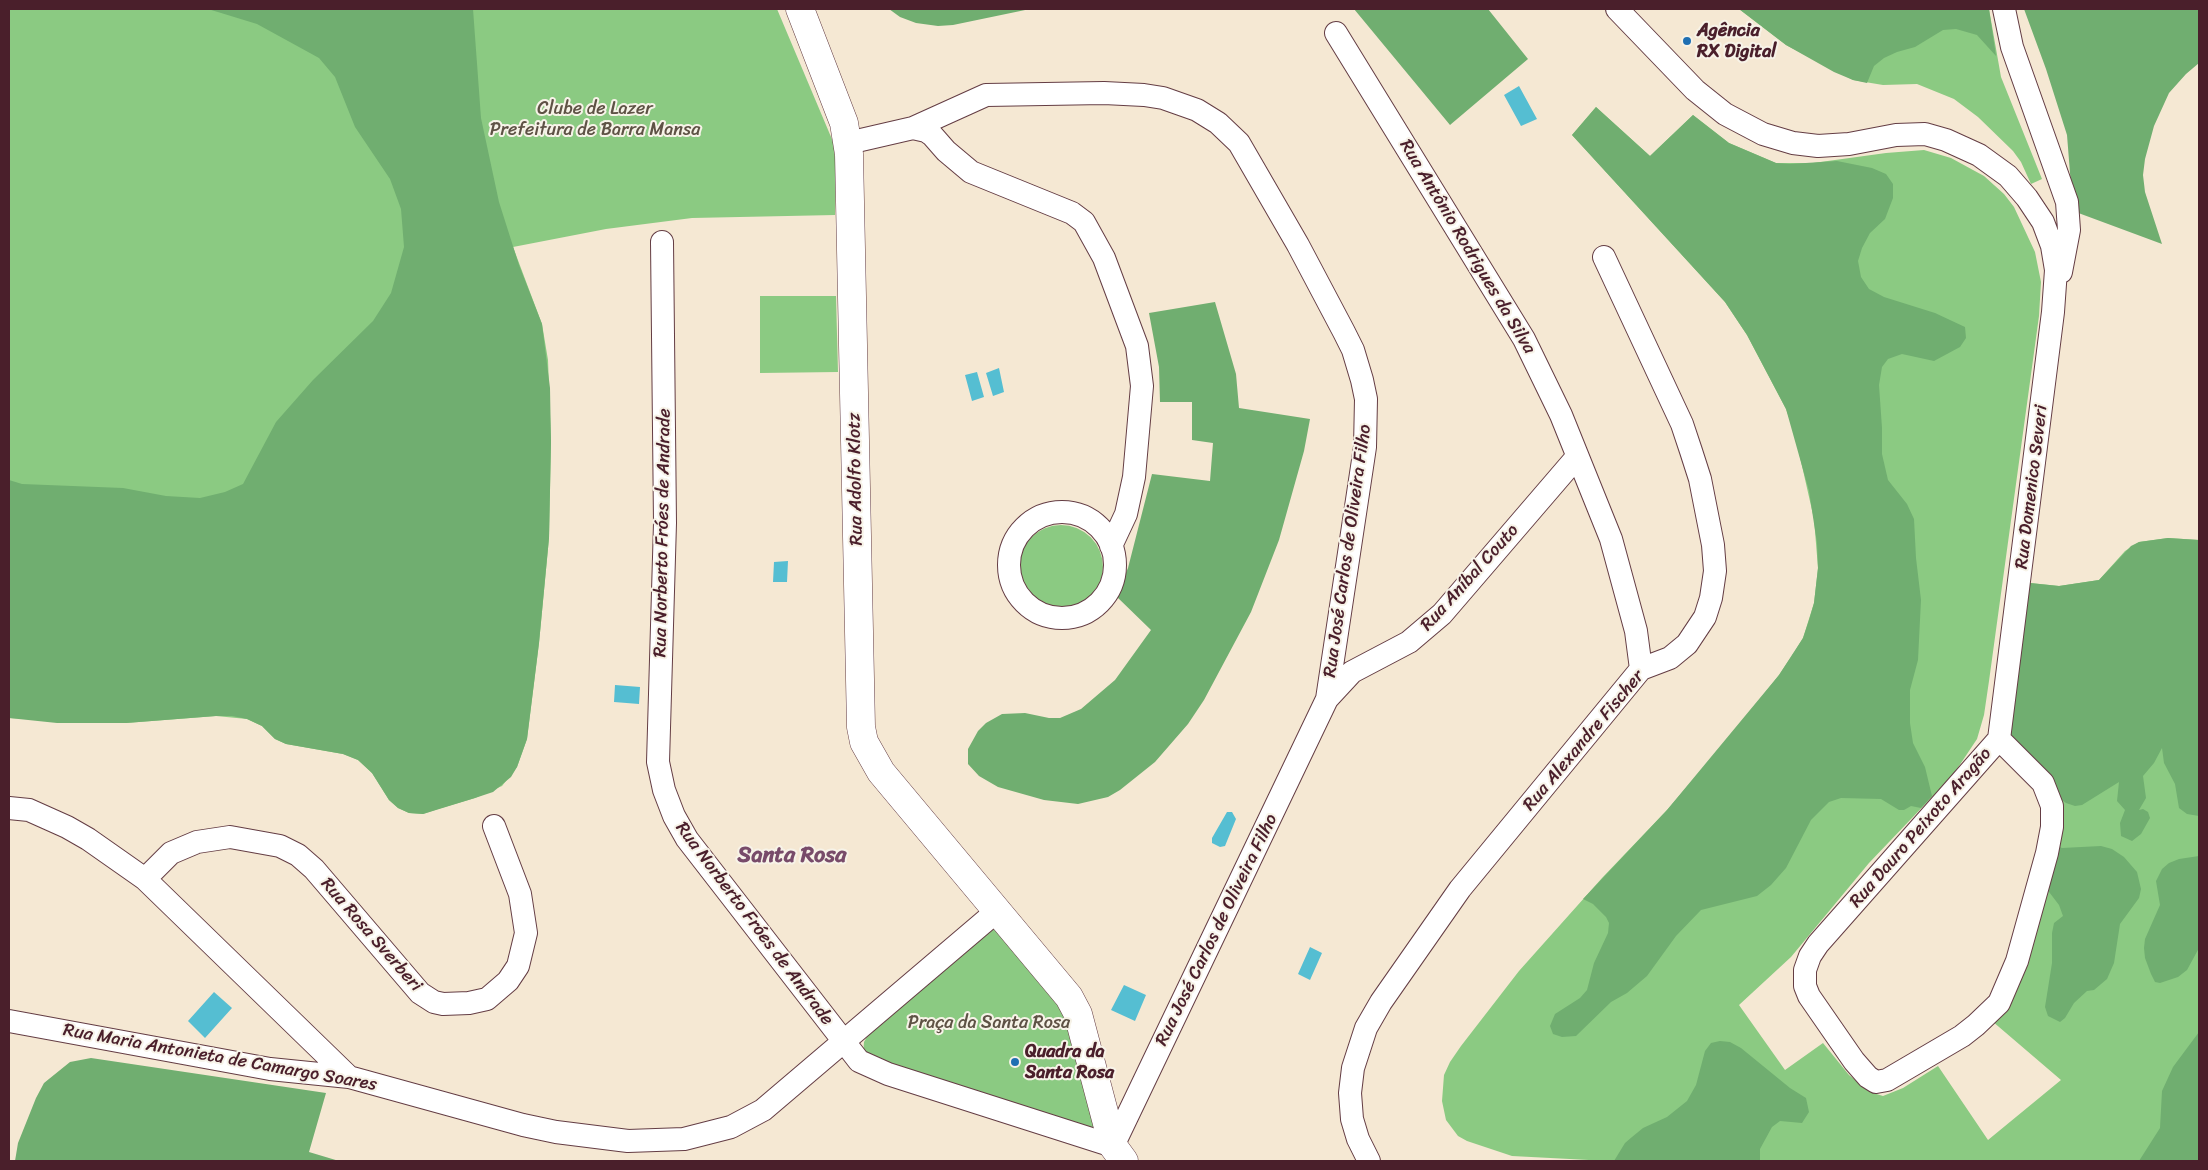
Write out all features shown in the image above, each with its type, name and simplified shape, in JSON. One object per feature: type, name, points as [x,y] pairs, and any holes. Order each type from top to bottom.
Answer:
[{"type":"street","name":"Rua Adolfo Klotz","points":[[800,9],[844,123],[848,143],[861,727],[864,742],[881,772],[1069,997],[1078,1014],[1118,1154]]},
{"type":"street","name":"Rua Domenico Severi","points":[[1617,9],[1695,90],[1725,114],[1764,134],[1793,143],[1818,146],[1849,144],[1909,134],[1936,137],[1968,150],[1998,167],[2017,186],[2036,211],[2048,235],[2056,270],[2053,312],[1999,739]]},
{"type":"street","points":[[2004,9],[2012,47],[2068,208],[2069,230],[2053,312]]},
{"type":"street","name":"Rua Antônio Rodrigues da Silva","points":[[1336,33],[1513,317],[1561,415],[1576,458],[1611,539],[1636,631],[1641,669]]},
{"type":"street","name":"Rua José Carlos de Oliveira Filho","points":[[848,143],[914,128],[980,97],[994,94],[1104,93],[1144,95],[1163,98],[1196,110],[1218,123],[1239,143],[1298,245],[1344,332],[1358,364],[1366,399],[1365,447],[1327,699],[1118,1154]]},
{"type":"street","points":[[946,151],[940,139],[940,126],[953,109]]},
{"type":"street","points":[[914,128],[929,133],[946,151],[971,172],[1072,213],[1090,230],[1113,279],[1136,346],[1142,386],[1137,452],[1131,490],[1126,514],[1111,546],[1115,564],[1112,582],[1103,598],[1081,615],[1055,618],[1037,612],[1023,601],[1013,585],[1009,564],[1014,544],[1026,527],[1043,516],[1063,512],[1083,517],[1100,529],[1111,546]]},
{"type":"street","points":[[2036,211],[2045,218],[2054,216],[2059,208],[2062,189]]},
{"type":"street","name":"Rua Norberto Fróes de Andrade","points":[[662,242],[665,523],[658,762],[660,777],[674,816],[686,839],[860,1060],[888,1074],[1118,1154]]},
{"type":"street","name":"Rua Alexandre Fischer","points":[[1369,1161],[1352,1119],[1350,1093],[1353,1068],[1366,1028],[1390,989],[1460,889],[1641,669],[1670,658],[1687,644],[1699,628],[1708,608],[1714,586],[1715,572],[1710,530],[1700,479],[1682,424],[1604,257]]},
{"type":"street","name":"Rua Aníbal Couto","points":[[1327,699],[1352,672],[1409,642],[1442,614],[1576,458]]},
{"type":"street","name":"Rua Dauro Peixoto Aragão","points":[[1999,739],[2043,784],[2052,806],[2053,817],[2047,853],[2025,938],[2014,969],[1999,1003],[1976,1025],[1962,1036],[1887,1080],[1876,1082],[1868,1077],[1854,1061],[1809,996],[1804,981],[1807,962],[1818,944],[1999,739]]},
{"type":"street","points":[[9,808],[29,810],[67,827],[88,839],[145,879],[349,1077]]},
{"type":"street","name":"Rua Rosa Sverberi","points":[[145,879],[171,853],[196,842],[219,838],[242,838],[280,846],[298,855],[314,869],[420,993],[434,1002],[443,1004],[470,1003],[487,999],[508,981],[518,966],[526,933],[520,894],[494,826]]},
{"type":"street","name":"Rua Maria Antonieta de Camargo Soares","points":[[9,1021],[270,1069],[349,1077],[539,1129],[592,1138],[654,1141],[684,1139],[718,1132],[749,1119],[763,1110],[997,911]]},
{"type":"green space","name":"Clube de Lazer Prefeitura de Barra Mansa","points":[[9,9],[777,9],[834,144],[836,173],[835,215],[692,218],[606,229],[513,247],[542,324],[548,360],[551,442],[549,538],[527,739],[517,767],[502,786],[475,798],[423,814],[409,813],[398,808],[389,800],[372,773],[358,760],[343,754],[286,744],[275,739],[262,726],[247,719],[216,716],[126,723],[9,718]]},
{"type":"green space","points":[[208,9],[473,9],[481,118],[499,202],[519,265],[542,324],[550,388],[549,538],[527,739],[517,767],[511,777],[493,792],[423,814],[409,813],[398,808],[389,800],[372,773],[358,760],[343,754],[286,744],[275,739],[262,726],[247,719],[232,716],[126,723],[57,723],[9,718],[9,480],[22,484],[123,488],[166,496],[200,498],[225,492],[243,484],[276,422],[313,380],[373,321],[391,293],[404,247],[401,209],[390,179],[355,127],[335,77],[319,58],[257,24]]},
{"type":"green space","points":[[889,9],[1030,9],[953,25],[938,26],[916,23],[900,17]]},
{"type":"green space","points":[[1354,9],[1488,9],[1528,59],[1450,125]]},
{"type":"green space","points":[[1739,9],[1989,9],[2001,77],[2042,179],[2031,184],[2021,162],[2013,151],[1978,117],[1954,99],[1917,84],[1883,85],[1853,80],[1786,45]]},
{"type":"green space","points":[[1739,9],[1989,9],[1996,56],[1977,35],[1956,29],[1943,30],[1915,47],[1884,58],[1874,66],[1867,83],[1853,80],[1834,72],[1786,45]]},
{"type":"green space","points":[[2024,9],[2199,9],[2199,63],[2169,93],[2154,126],[2145,159],[2143,175],[2145,192],[2162,244],[2073,211],[2067,135]]},
{"type":"green space","points":[[1596,107],[1650,156],[1693,115],[1729,143],[1776,163],[1813,163],[1924,150],[1951,158],[1984,176],[2004,194],[2014,207],[2035,252],[2041,282],[2039,316],[1989,681],[1984,715],[1977,739],[1953,775],[1869,863],[1791,957],[1739,1005],[1785,1070],[1823,1043],[1849,1075],[1870,1092],[1883,1096],[1903,1088],[1938,1066],[1988,1140],[2061,1080],[1992,1021],[2047,867],[2030,583],[2059,586],[2099,580],[2125,551],[2139,542],[2168,538],[2199,540],[2199,1161],[1608,1161],[1512,1156],[1467,1141],[1458,1136],[1446,1120],[1442,1101],[1444,1075],[1461,1046],[1519,971],[1602,878],[1667,810],[1733,733],[1779,675],[1795,651],[1803,638],[1814,603],[1818,568],[1814,519],[1795,435],[1786,409],[1747,335],[1725,302],[1572,135]]},
{"type":"green space","points":[[1596,107],[1650,156],[1693,115],[1729,143],[1776,163],[1837,161],[1872,168],[1886,174],[1893,184],[1893,198],[1885,219],[1870,233],[1862,248],[1858,261],[1861,277],[1869,289],[1884,297],[1935,313],[1965,327],[1966,338],[1960,347],[1934,361],[1902,354],[1888,359],[1882,367],[1879,385],[1882,454],[1888,480],[1907,504],[1914,519],[1921,600],[1918,660],[1910,690],[1910,723],[1913,743],[1925,767],[1932,796],[1921,808],[1911,806],[1904,810],[1899,810],[1881,799],[1841,798],[1829,802],[1811,820],[1786,868],[1771,885],[1757,896],[1701,910],[1676,936],[1647,976],[1627,993],[1611,1002],[1576,1036],[1562,1037],[1553,1034],[1550,1026],[1555,1014],[1580,998],[1587,990],[1594,963],[1608,933],[1609,923],[1606,917],[1593,904],[1583,899],[1667,810],[1779,675],[1803,638],[1814,603],[1818,568],[1817,543],[1809,491],[1786,409],[1747,335],[1725,302],[1572,135]]},
{"type":"green space","points":[[760,296],[836,296],[838,372],[760,373]]},
{"type":"green space","points":[[1215,302],[1236,374],[1239,408],[1310,419],[1304,451],[1279,540],[1251,612],[1204,700],[1188,724],[1155,762],[1120,790],[1108,797],[1078,804],[1044,800],[998,787],[979,776],[968,764],[968,749],[978,731],[986,723],[1002,714],[1025,713],[1049,718],[1060,718],[1081,709],[1115,680],[1151,630],[1116,596],[1128,568],[1152,474],[1210,481],[1213,443],[1192,440],[1192,402],[1160,402],[1159,367],[1149,313]]},
{"type":"green space","points":[[1053,525],[1069,525],[1085,532],[1096,543],[1103,559],[1100,583],[1091,597],[1085,602],[1069,609],[1053,609],[1037,602],[1026,591],[1019,575],[1019,559],[1026,543],[1037,532]]},
{"type":"green space","points":[[2168,538],[2199,540],[2199,816],[2187,814],[2179,808],[2175,784],[2164,763],[2162,748],[2154,763],[2143,776],[2146,798],[2139,810],[2143,809],[2148,812],[2150,818],[2141,834],[2132,841],[2121,836],[2120,823],[2125,810],[2117,801],[2119,782],[2082,805],[2075,806],[2066,803],[2055,795],[2006,739],[2030,583],[2059,586],[2099,580],[2131,546],[2139,542]]},
{"type":"green space","points":[[2053,844],[2062,848],[2101,846],[2112,849],[2124,857],[2137,872],[2141,889],[2139,898],[2120,924],[2114,963],[2107,979],[2094,990],[2087,991],[2074,1003],[2065,1018],[2060,1022],[2048,1016],[2045,1007],[2052,963],[2052,933],[2054,923],[2063,916],[2059,905],[2043,884]]},
{"type":"green space","points":[[2199,856],[2199,948],[2187,970],[2178,977],[2160,983],[2155,982],[2145,958],[2144,948],[2145,939],[2160,905],[2156,881],[2162,869],[2169,863],[2179,859]]},
{"type":"green space","name":"Praça da Santa Rosa","points":[[996,928],[1070,1010],[1096,1131],[863,1055],[864,1042],[869,1033],[985,931]]},
{"type":"green space","points":[[2199,1032],[2199,1161],[2139,1161],[2160,1128],[2162,1091],[2173,1067]]},
{"type":"green space","points":[[1720,1041],[1730,1042],[1741,1048],[1790,1088],[1806,1098],[1809,1112],[1802,1123],[1780,1121],[1772,1127],[1760,1149],[1760,1161],[1614,1161],[1625,1143],[1632,1137],[1643,1128],[1667,1117],[1687,1101],[1696,1085],[1705,1051],[1711,1043]]},
{"type":"green space","points":[[91,1058],[326,1093],[309,1152],[339,1161],[15,1161],[18,1143],[44,1083],[70,1062]]},
{"type":"water","points":[[1519,86],[1537,119],[1521,126],[1504,95]]},
{"type":"water","points":[[999,368],[1004,392],[993,396],[986,373]]},
{"type":"water","points":[[977,372],[984,397],[972,401],[965,375]]},
{"type":"water","points":[[788,561],[787,582],[773,582],[774,562]]},
{"type":"water","points":[[615,685],[640,687],[639,704],[614,702]]},
{"type":"water","points":[[1227,812],[1232,812],[1236,819],[1225,846],[1220,847],[1212,843],[1212,838]]},
{"type":"water","points":[[1310,947],[1322,953],[1310,980],[1298,974]]},
{"type":"water","points":[[1124,985],[1146,995],[1135,1021],[1111,1010]]},
{"type":"water","points":[[214,992],[232,1008],[205,1038],[188,1021]]},
{"type":"place","name":"Agência RX Digital","points":[[1687,41]]},
{"type":"place","name":"Quadra da Santa Rosa","points":[[1015,1062]]},
{"type":"district","name":"Santa Rosa","points":[[792,856]]}]
